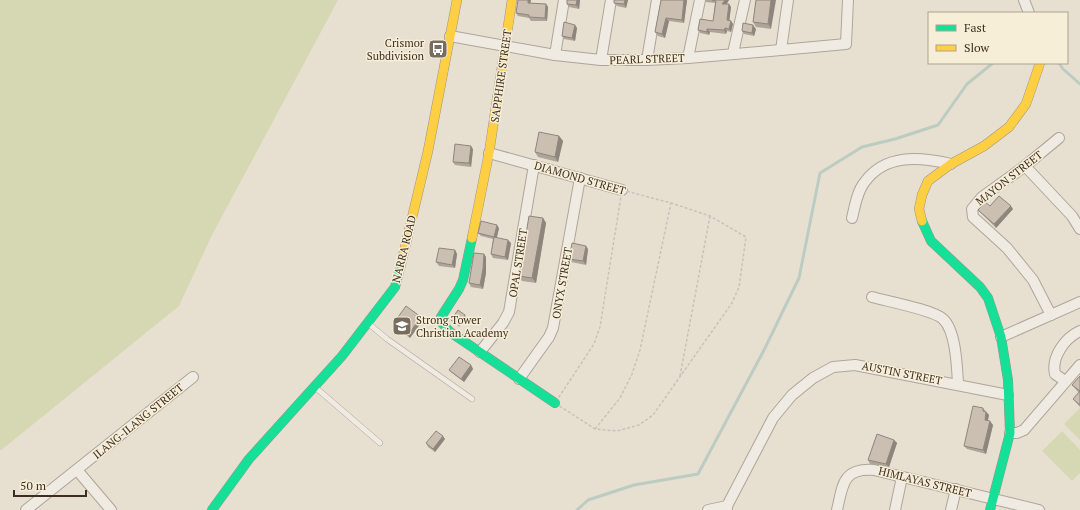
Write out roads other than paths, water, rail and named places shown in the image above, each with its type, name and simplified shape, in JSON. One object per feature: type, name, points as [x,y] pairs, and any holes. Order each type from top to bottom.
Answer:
[{"type":"street","name":"NARRA ROAD","points":[[212,510],[249,459],[342,356],[395,287],[428,151],[457,0]]},
{"type":"street","name":"SAPPHIRE STREET","points":[[480,352],[446,328],[442,323],[441,317],[463,280],[490,153],[504,46],[512,0]]},
{"type":"street","points":[[555,56],[564,0]]},
{"type":"street","points":[[601,60],[611,0]]},
{"type":"street","points":[[647,60],[657,0]]},
{"type":"street","points":[[688,58],[700,0]]},
{"type":"street","points":[[733,53],[745,0]]},
{"type":"street","points":[[781,50],[788,0]]},
{"type":"street","name":"PEARL STREET","points":[[450,36],[555,56],[601,60],[688,58],[781,50],[846,44],[848,0]]},
{"type":"street","points":[[1024,0],[1029,12]]},
{"type":"street","points":[[990,510],[1010,434],[1008,380],[1001,337],[988,298],[980,287],[931,241],[923,225],[919,209],[922,195],[928,182],[951,164],[984,146],[1009,127],[1026,104],[1040,64]]},
{"type":"street","name":"MAYON STREET","points":[[1051,315],[1032,280],[1007,248],[973,217],[972,209],[982,197],[1025,166],[1059,138]]},
{"type":"street","name":"DIAMOND STREET","points":[[490,153],[622,190]]},
{"type":"street","points":[[852,218],[856,200],[864,183],[878,168],[893,160],[911,159],[951,164]]},
{"type":"street","name":"OPAL STREET","points":[[480,352],[503,323],[509,312],[534,165]]},
{"type":"street","points":[[1025,166],[1076,214],[1080,229]]},
{"type":"street","name":"ONYX STREET","points":[[519,378],[549,337],[553,328],[580,178]]},
{"type":"street","points":[[872,298],[933,313],[942,318],[949,326],[952,336],[958,384]]},
{"type":"street","points":[[1001,337],[1080,302]]},
{"type":"street","points":[[1065,381],[1055,374],[1054,368],[1057,356],[1064,344],[1073,334],[1080,331]]},
{"type":"street","points":[[480,352],[555,403]]},
{"type":"street","name":"AUSTIN STREET","points":[[727,508],[773,418],[792,395],[813,378],[833,367],[855,365],[1008,395]]},
{"type":"street","points":[[1010,434],[1024,430],[1080,365]]},
{"type":"street","name":"ILANG-ILANG STREET","points":[[26,510],[193,377]]},
{"type":"street","name":"HIMLAYAS STREET","points":[[837,510],[842,486],[846,479],[852,473],[862,469],[874,470],[956,489],[1037,510]]},
{"type":"street","points":[[77,470],[111,510]]},
{"type":"street","points":[[895,510],[902,477]]},
{"type":"street","points":[[951,510],[956,489]]},
{"type":"street","points":[[708,510],[727,508]]},
{"type":"lane","points":[[368,323],[387,339],[472,399]]},
{"type":"lane","points":[[314,386],[380,443]]},
{"type":"waterway","points":[[577,510],[588,500],[634,485],[698,474],[763,352],[799,278],[820,173],[862,147],[895,139],[938,125],[967,84],[992,64]]},
{"type":"waterway","points":[[1060,64],[1063,69],[1080,84]]},
{"type":"place","name":"Crismor Subdivision","points":[[438,49]]},
{"type":"place","name":"Strong Tower Christian Academy","points":[[402,326]]}]
